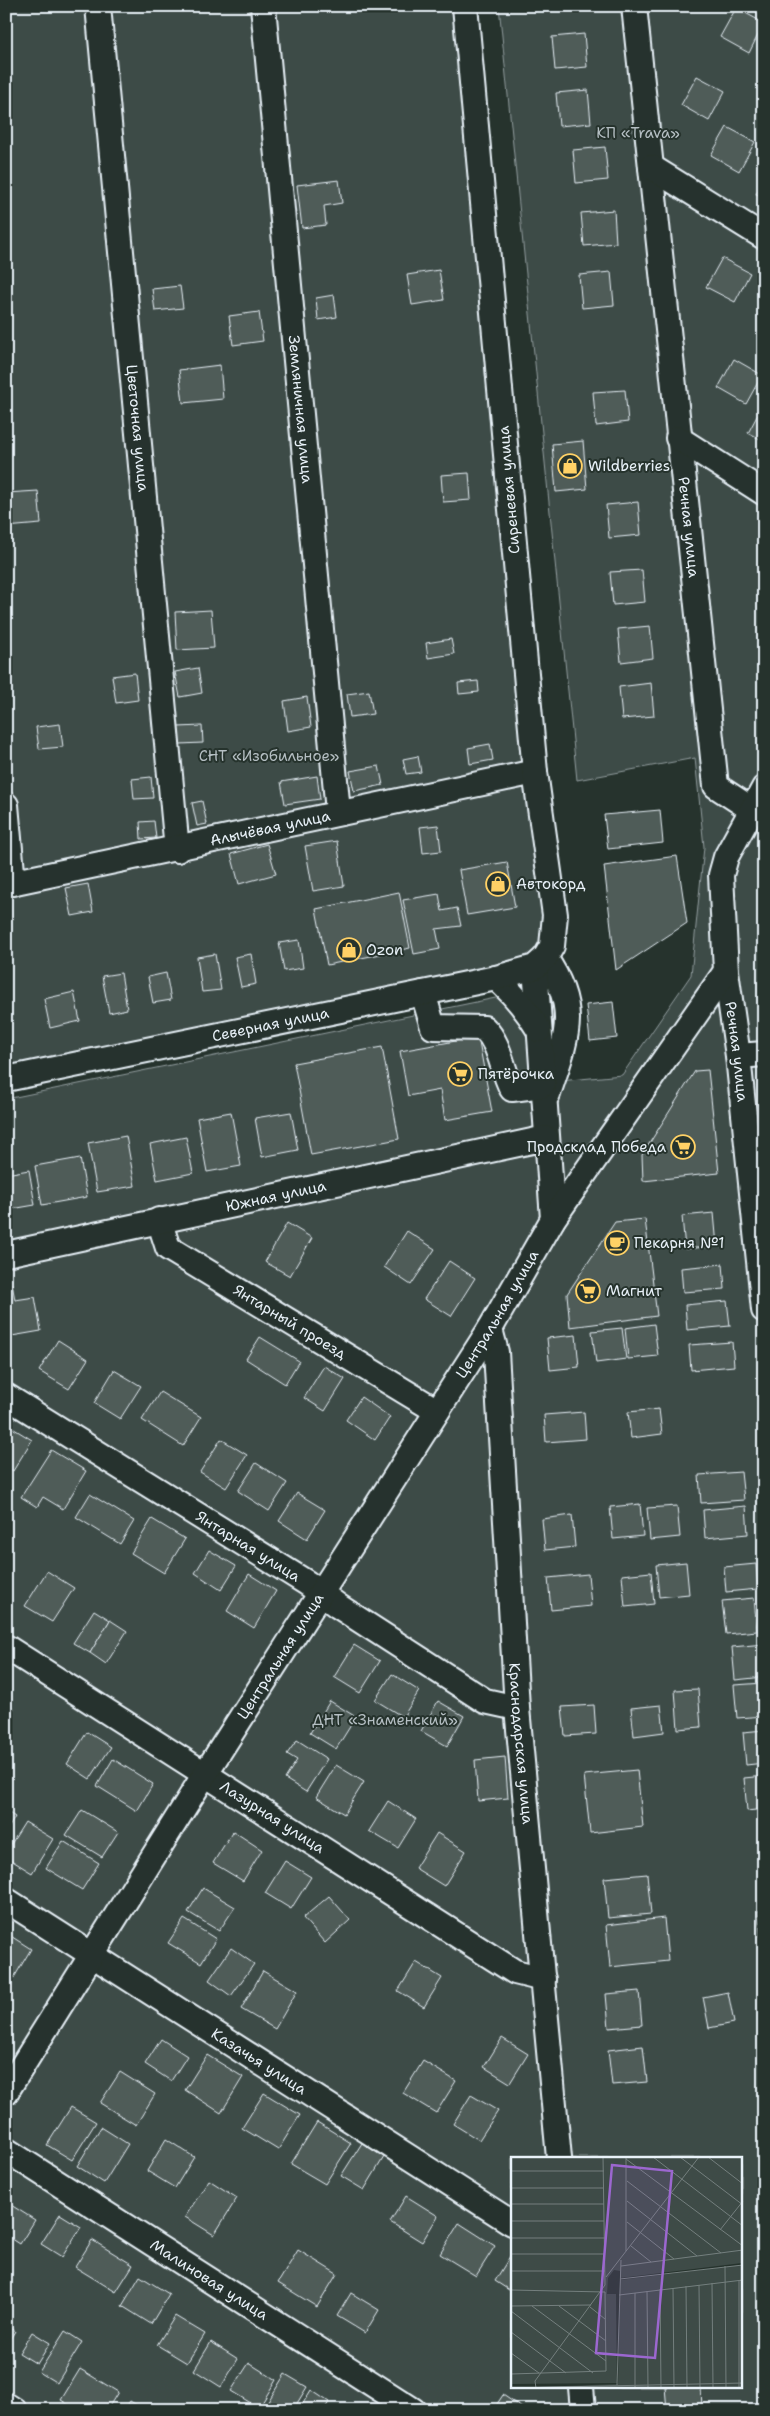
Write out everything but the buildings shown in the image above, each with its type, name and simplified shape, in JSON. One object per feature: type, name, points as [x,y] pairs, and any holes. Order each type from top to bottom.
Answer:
[{"type":"street","name":"Цветочная улица","points":[[98,6],[177,850]]},
{"type":"street","name":"Земляничная улица","points":[[263,6],[338,812]]},
{"type":"street","name":"Сиреневая улица","points":[[465,6],[535,772],[555,914],[552,946],[540,962]]},
{"type":"street","name":"Речная улица","points":[[634,6],[716,786],[757,808]]},
{"type":"street","points":[[651,167],[764,237]]},
{"type":"street","points":[[678,438],[764,493]]},
{"type":"street","name":"Алычёвая улица","points":[[10,884],[177,850],[338,812],[535,772]]},
{"type":"street","name":"Речная улица","points":[[764,788],[757,808],[726,857],[721,875],[726,971],[738,1056],[764,1310]]},
{"type":"street","points":[[6,805],[10,884]]},
{"type":"street","points":[[540,962],[539,1030],[553,1219]]},
{"type":"street","points":[[540,962],[558,976],[566,999],[567,1023],[562,1051],[544,1095]]},
{"type":"street","name":"Северная улица","points":[[6,1080],[496,978],[540,962]]},
{"type":"street","name":"Центральная улица","points":[[6,2092],[205,1774],[490,1329],[553,1219],[726,971]]},
{"type":"street","points":[[496,978],[510,990],[530,1014],[539,1030]]},
{"type":"street","points":[[423,993],[433,1027],[484,1028],[492,1036],[500,1054],[504,1075],[512,1089],[544,1095]]},
{"type":"street","points":[[738,1056],[764,1054]]},
{"type":"street","name":"Южная улица","points":[[6,1254],[546,1138]]},
{"type":"street","name":"Янтарный проезд","points":[[158,1220],[168,1248],[437,1411]]},
{"type":"street","name":"Краснодарская улица","points":[[490,1329],[496,1352],[517,1708],[559,2157]]},
{"type":"street","name":"Янтарная улица","points":[[6,1396],[307,1583],[320,1594],[485,1701],[517,1708]]},
{"type":"street","name":"Лазурная улица","points":[[6,1647],[515,1972],[543,1979]]},
{"type":"street","name":"Казачья улица","points":[[6,1900],[511,2222]]},
{"type":"street","name":"Малиновая улица","points":[[6,2150],[412,2410]]},
{"type":"street","points":[[581,2388],[583,2410]]},
{"type":"street","points":[[6,2405],[14,2410]]},
{"type":"green space","name":"СНТ «Изобильное»","points":[[6,6],[465,6],[555,914],[545,958],[6,1079]]},
{"type":"green space","name":"ДНТ «Знаменский»","points":[[499,6],[764,6],[764,2410],[6,2410],[6,1099],[544,988],[549,1082],[622,1075],[691,975],[704,847],[695,758],[577,780]]},
{"type":"place","name":"Wildberries","points":[[570,466]]},
{"type":"place","name":"Автокорд","points":[[498,884]]},
{"type":"place","name":"Ozon","points":[[349,950]]},
{"type":"place","name":"Пятёрочка","points":[[460,1074]]},
{"type":"place","name":"Продсклад Победа","points":[[683,1147]]},
{"type":"place","name":"Пекарня №1","points":[[617,1243]]},
{"type":"place","name":"Магнит","points":[[588,1291]]},
{"type":"park label","name":"КП «Trava»","points":[[638,133]]}]
